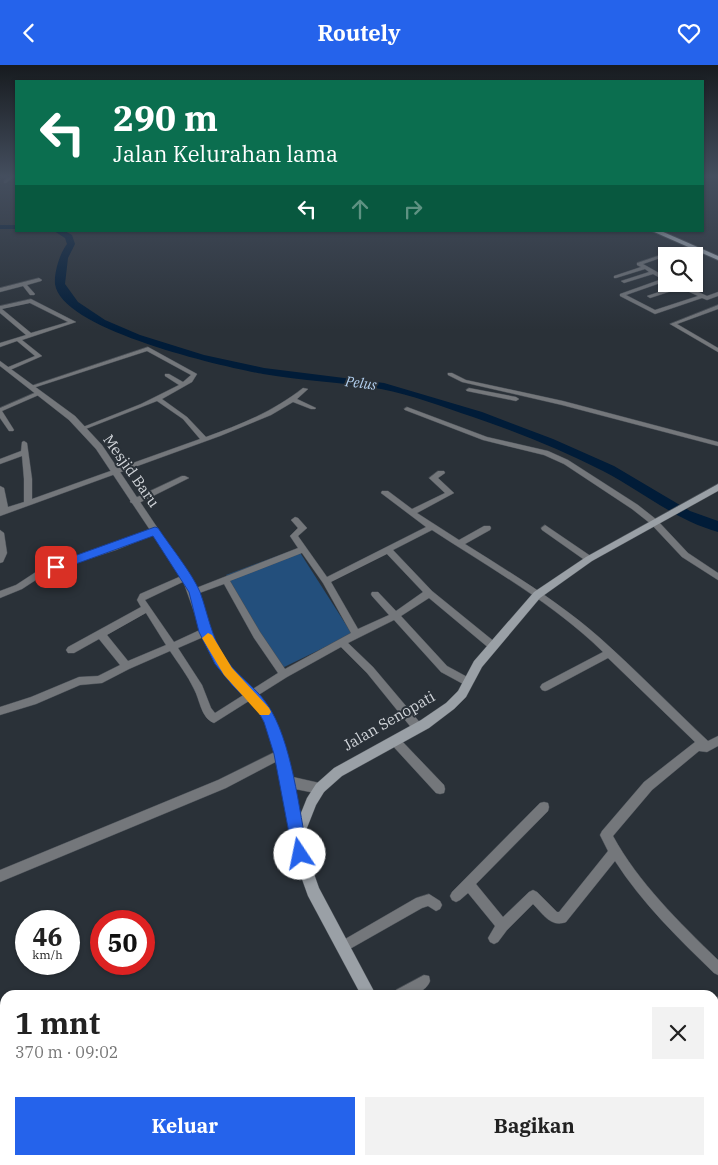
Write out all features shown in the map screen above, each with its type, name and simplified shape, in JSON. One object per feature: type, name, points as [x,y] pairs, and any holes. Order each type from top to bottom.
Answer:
[{"type":"main road","points":[[657,232],[718,258]]},
{"type":"main road","name":"Jalan Senopati","points":[[297,838],[311,802],[320,788],[338,772],[395,741],[450,706],[462,694],[478,663],[537,595],[589,559],[718,487]]},
{"type":"main road","points":[[297,838],[313,891],[367,990]]},
{"type":"street","points":[[658,275],[639,264],[690,246]]},
{"type":"street","points":[[616,277],[644,268]]},
{"type":"street","points":[[624,281],[653,272]]},
{"type":"street","points":[[0,290],[39,280]]},
{"type":"street","points":[[658,282],[622,295],[655,312],[702,296]]},
{"type":"street","points":[[24,284],[32,294]]},
{"type":"street","points":[[650,296],[661,292]]},
{"type":"street","points":[[694,292],[718,303]]},
{"type":"street","points":[[709,298],[718,294]]},
{"type":"street","points":[[0,309],[31,301],[73,322],[0,345]]},
{"type":"street","points":[[718,307],[673,324],[718,350]]},
{"type":"street","points":[[0,309],[30,335]]},
{"type":"street","points":[[4,366],[39,356],[18,339]]},
{"type":"street","points":[[706,343],[718,339]]},
{"type":"street","points":[[10,430],[0,412],[35,390],[148,349],[192,372],[194,378],[158,399],[81,429]]},
{"type":"street","name":"Mesjid Baru","points":[[4,366],[72,418],[99,447],[186,577],[194,592],[205,632],[224,666],[262,707],[270,721],[281,754],[297,838]]},
{"type":"street","points":[[450,374],[464,381],[563,403],[718,444]]},
{"type":"street","points":[[167,375],[183,385]]},
{"type":"street","points":[[0,488],[2,512],[204,439],[269,413],[293,399],[305,389]]},
{"type":"street","points":[[469,390],[570,410],[718,449]]},
{"type":"street","points":[[158,399],[185,418],[204,439]]},
{"type":"street","points":[[293,399],[313,408]]},
{"type":"street","points":[[407,409],[485,439],[555,456],[609,489],[648,525],[685,555],[718,577]]},
{"type":"street","points":[[24,443],[28,502]]},
{"type":"street","points":[[0,462],[25,452]]},
{"type":"street","points":[[412,512],[450,493],[433,478],[441,473]]},
{"type":"street","points":[[134,501],[185,478]]},
{"type":"street","points":[[385,493],[432,527],[537,595],[590,635],[706,747]]},
{"type":"street","points":[[295,520],[303,528],[294,535],[326,581],[356,634]]},
{"type":"street","points":[[326,581],[432,527]]},
{"type":"street","points":[[458,544],[487,528]]},
{"type":"street","points":[[545,528],[589,559]]},
{"type":"street","points":[[0,594],[19,587],[45,570],[75,562],[155,531]]},
{"type":"street","points":[[0,533],[3,556],[0,560]]},
{"type":"street","points":[[194,592],[303,549]]},
{"type":"street","points":[[388,550],[429,593],[493,646]]},
{"type":"street","points":[[186,577],[142,597],[170,647],[199,688],[211,718],[216,717],[284,674],[356,634],[396,615],[429,593]]},
{"type":"street","points":[[225,579],[256,635],[284,674]]},
{"type":"street","points":[[375,595],[396,615],[444,669],[468,682]]},
{"type":"street","points":[[71,650],[147,608]]},
{"type":"street","points":[[0,711],[33,701],[65,685],[87,679],[99,680],[126,666],[205,632]]},
{"type":"street","points":[[101,634],[126,666]]},
{"type":"street","points":[[342,642],[377,678],[418,727]]},
{"type":"street","points":[[545,687],[609,653]]},
{"type":"street","points":[[395,741],[440,789]]},
{"type":"street","points":[[718,741],[706,747],[697,745],[689,750],[648,786],[606,833],[639,884],[662,911],[718,969]]},
{"type":"street","points":[[0,876],[222,784],[281,754]]},
{"type":"street","points":[[286,781],[320,788]]},
{"type":"street","points":[[456,896],[544,807]]},
{"type":"street","points":[[494,938],[502,926],[533,896],[556,918],[562,918],[616,850]]},
{"type":"street","points":[[468,884],[502,926]]},
{"type":"street","points":[[344,946],[420,902],[429,900],[436,905]]},
{"type":"street","points":[[409,990],[424,981]]},
{"type":"shaded area","points":[[299,551],[352,634],[278,670],[226,575],[288,552]]},
{"type":"waterway","name":"Pelus","points":[[60,232],[69,237],[71,244],[65,254],[60,284],[66,295],[75,304],[101,322],[136,337],[202,358],[264,371],[384,386],[478,415],[549,442],[609,469],[685,514],[718,527]]},
{"type":"slow traffic","points":[[208,638],[228,672],[265,712]]},
{"type":"route","points":[[56,567],[75,562],[155,531],[194,592],[205,632],[220,660],[228,672],[262,707],[270,721],[281,754],[300,854]]}]
